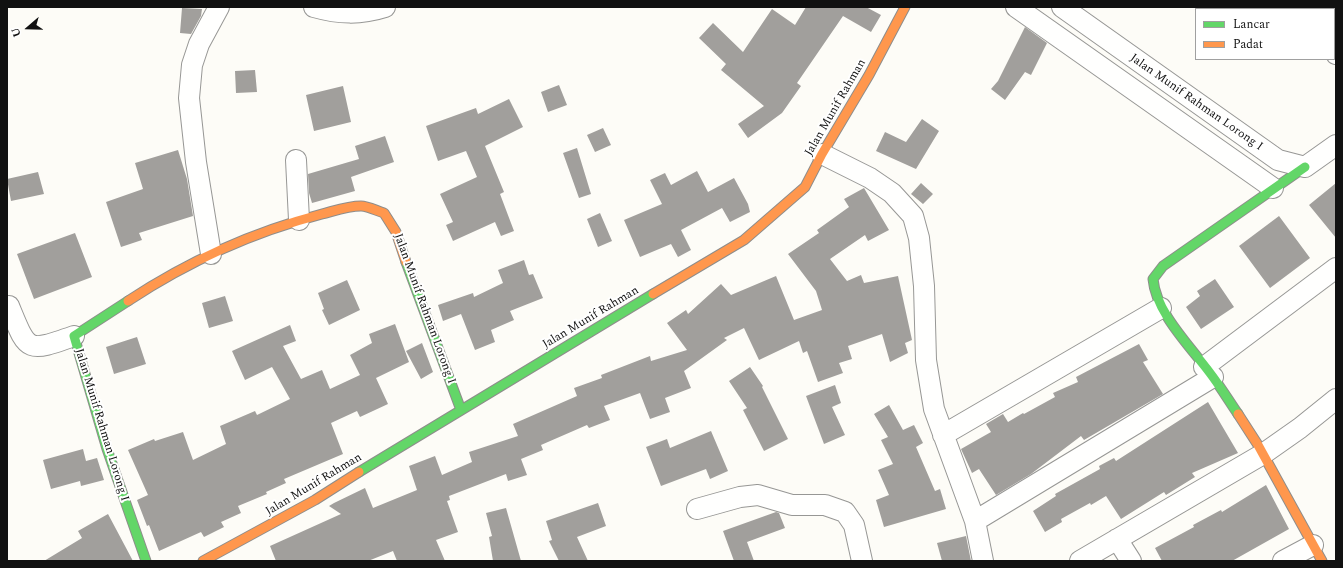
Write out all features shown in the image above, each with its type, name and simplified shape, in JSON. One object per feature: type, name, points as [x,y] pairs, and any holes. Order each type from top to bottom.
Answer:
[{"type":"street","points":[[211,254],[196,162],[189,98],[192,64],[199,44],[219,7]]},
{"type":"street","points":[[314,7],[341,14],[373,11],[385,7]]},
{"type":"street","name":"Jalan Munif Rahman","points":[[203,561],[315,500],[460,410],[744,240],[805,187],[822,154],[869,75],[906,7]]},
{"type":"street","points":[[1016,7],[1273,188]]},
{"type":"street","name":"Jalan Munif Rahman Lorong I","points":[[1062,7],[1278,160],[1304,166]]},
{"type":"street","points":[[1283,561],[1318,553],[1263,454],[1209,372],[1161,308],[1154,289],[1153,279],[1163,266],[1336,145]]},
{"type":"street","points":[[822,154],[870,178],[892,192],[913,216],[919,238],[924,286],[926,360],[934,409],[974,521],[983,561]]},
{"type":"street","points":[[296,160],[299,220]]},
{"type":"street","name":"Jalan Munif Rahman Lorong I","points":[[146,561],[107,449],[74,336],[163,278],[211,254],[299,220],[349,207],[362,206],[384,213],[396,232],[415,290],[460,410]]},
{"type":"street","points":[[974,521],[1209,372],[1336,268]]},
{"type":"street","points":[[8,304],[23,338],[31,346],[42,348],[74,336]]},
{"type":"street","points":[[943,435],[1161,308]]},
{"type":"street","points":[[1080,561],[1263,454],[1300,428],[1336,399]]},
{"type":"street","points":[[697,509],[740,497],[758,495],[792,505],[825,505],[845,512],[854,525],[862,561]]},
{"type":"street","points":[[1117,539],[1130,561]]},
{"type":"building","points":[[806,7],[866,7],[881,15],[871,32],[843,16],[797,83],[801,86],[782,113],[748,138],[738,124],[764,106],[721,70],[726,64],[699,38],[713,23],[743,52],[772,9],[795,25]]},
{"type":"building","points":[[182,8],[202,9],[201,16],[191,34],[180,33]]},
{"type":"building","points":[[1025,27],[1047,43],[1031,75],[1025,72],[1005,100],[991,89],[998,81]]},
{"type":"building","points":[[255,70],[257,92],[236,93],[235,71]]},
{"type":"building","points":[[559,85],[567,105],[548,112],[541,92]]},
{"type":"building","points":[[343,86],[351,122],[314,131],[306,95]]},
{"type":"building","points":[[509,99],[523,127],[485,146],[504,192],[500,194],[514,231],[501,236],[495,222],[453,241],[446,225],[453,222],[440,194],[477,177],[466,151],[438,161],[426,126],[476,108],[478,114]]},
{"type":"building","points":[[922,119],[939,131],[916,169],[876,151],[885,132],[906,142]]},
{"type":"building","points":[[603,128],[611,145],[595,152],[587,135]]},
{"type":"building","points":[[385,136],[394,162],[351,177],[355,191],[312,203],[309,193],[308,174],[359,159],[355,146]]},
{"type":"building","points":[[577,148],[591,194],[579,198],[563,153]]},
{"type":"building","points":[[178,150],[187,179],[193,216],[139,233],[142,240],[121,247],[106,202],[143,189],[135,163]]},
{"type":"building","points":[[697,171],[708,192],[734,178],[748,204],[750,212],[730,222],[722,208],[681,230],[691,250],[678,257],[671,244],[640,257],[624,220],[662,204],[650,180],[665,173],[671,185]]},
{"type":"building","points":[[38,172],[44,194],[11,201],[7,179]]},
{"type":"building","points":[[921,183],[933,194],[923,204],[911,194]]},
{"type":"building","points":[[1336,183],[1336,238],[1309,205]]},
{"type":"building","points":[[864,188],[889,230],[868,241],[865,235],[830,259],[847,281],[861,275],[864,283],[898,276],[912,340],[905,343],[908,353],[890,362],[882,334],[848,346],[852,359],[839,363],[843,373],[818,382],[807,351],[803,353],[799,341],[759,360],[744,328],[724,338],[727,340],[684,371],[691,388],[665,398],[670,412],[650,419],[640,393],[604,406],[610,420],[589,428],[587,425],[541,445],[543,450],[521,459],[527,475],[508,481],[506,474],[449,496],[450,500],[447,501],[458,532],[436,540],[445,561],[397,561],[393,551],[368,561],[276,561],[270,546],[341,514],[329,506],[334,503],[365,488],[373,508],[417,490],[409,466],[435,456],[442,475],[472,462],[469,452],[518,436],[513,424],[577,396],[574,388],[602,378],[601,375],[650,356],[651,361],[687,350],[667,323],[686,310],[688,314],[721,284],[731,295],[776,276],[794,320],[822,310],[816,291],[788,254],[819,233],[817,230],[849,207],[844,199]]},
{"type":"building","points":[[600,213],[612,241],[598,247],[587,219]]},
{"type":"building","points":[[1279,216],[1310,258],[1270,288],[1239,246]]},
{"type":"building","points":[[75,233],[92,277],[34,299],[17,254]]},
{"type":"building","points":[[524,260],[529,275],[533,274],[543,298],[510,311],[514,320],[491,330],[495,342],[475,350],[461,314],[443,321],[438,305],[473,293],[474,297],[503,283],[498,270]]},
{"type":"building","points":[[1215,279],[1234,307],[1201,329],[1186,307],[1200,296],[1197,291]]},
{"type":"building","points":[[347,280],[360,310],[329,325],[322,310],[324,309],[318,293]]},
{"type":"building","points":[[225,296],[233,321],[209,328],[202,303]]},
{"type":"building","points":[[395,324],[409,362],[376,378],[388,404],[360,417],[357,411],[331,423],[343,454],[284,479],[286,483],[266,492],[267,494],[238,506],[241,513],[221,522],[224,527],[204,537],[201,532],[159,551],[137,500],[148,495],[128,450],[154,439],[155,441],[183,432],[193,460],[226,444],[220,426],[255,411],[257,415],[290,399],[272,367],[245,380],[232,351],[290,325],[296,341],[283,346],[301,379],[322,370],[330,389],[360,375],[350,355],[372,343],[369,334]]},
{"type":"building","points":[[137,337],[146,364],[114,374],[106,347]]},
{"type":"building","points":[[422,343],[433,372],[421,379],[406,351]]},
{"type":"building","points":[[1139,344],[1148,360],[1143,362],[1163,394],[1084,440],[1081,436],[1031,474],[996,495],[979,469],[972,473],[961,449],[991,432],[986,424],[1003,414],[1008,422],[1023,413],[1024,414],[1055,397],[1053,393],[1078,382],[1076,377]]},
{"type":"building","points":[[750,367],[763,386],[762,387],[788,439],[764,451],[743,410],[747,408],[729,381]]},
{"type":"building","points":[[835,385],[841,403],[832,407],[845,435],[824,444],[806,396]]},
{"type":"building","points":[[1208,402],[1238,453],[1192,473],[1195,477],[1166,495],[1164,492],[1121,519],[1106,496],[1061,519],[1062,522],[1045,532],[1033,511],[1056,496],[1055,494],[1100,469],[1099,466],[1114,458],[1116,461]]},
{"type":"building","points":[[889,405],[903,430],[914,425],[923,443],[916,447],[935,491],[940,489],[946,509],[884,527],[876,500],[889,495],[878,470],[893,464],[881,440],[888,437],[874,414]]},
{"type":"building","points":[[711,431],[728,471],[710,479],[706,469],[661,486],[646,447],[667,439],[670,448]]},
{"type":"building","points":[[83,449],[86,461],[97,458],[104,480],[81,486],[80,481],[51,489],[43,460]]},
{"type":"building","points":[[1266,485],[1289,529],[1232,561],[1162,561],[1155,548],[1194,527],[1193,525],[1221,510],[1222,512]]},
{"type":"building","points":[[598,503],[606,526],[577,537],[588,561],[559,561],[549,541],[552,540],[546,521]]},
{"type":"building","points":[[506,508],[521,561],[493,561],[489,537],[492,536],[486,513]]},
{"type":"building","points":[[776,512],[779,513],[785,528],[747,542],[754,561],[734,561],[723,531]]},
{"type":"building","points":[[108,514],[133,561],[44,561],[82,538],[78,531]]},
{"type":"building","points":[[966,536],[971,561],[942,561],[937,543]]},
{"type":"traffic: fast","points":[[1238,414],[1214,378],[1167,317],[1155,292],[1153,279],[1163,266],[1305,167]]},
{"type":"traffic: fast","points":[[406,262],[461,410]]},
{"type":"traffic: fast","points":[[359,472],[653,294]]},
{"type":"traffic: fast","points":[[128,301],[74,336],[107,449],[146,561]]},
{"type":"traffic: slow","points":[[653,294],[744,240],[805,187],[822,154],[869,75],[905,7]]},
{"type":"traffic: slow","points":[[128,301],[174,273],[246,239],[296,221],[356,206],[364,206],[384,213],[396,232],[406,262]]},
{"type":"traffic: slow","points":[[1238,414],[1258,445],[1322,561]]},
{"type":"traffic: slow","points":[[203,561],[315,500],[359,472]]}]
